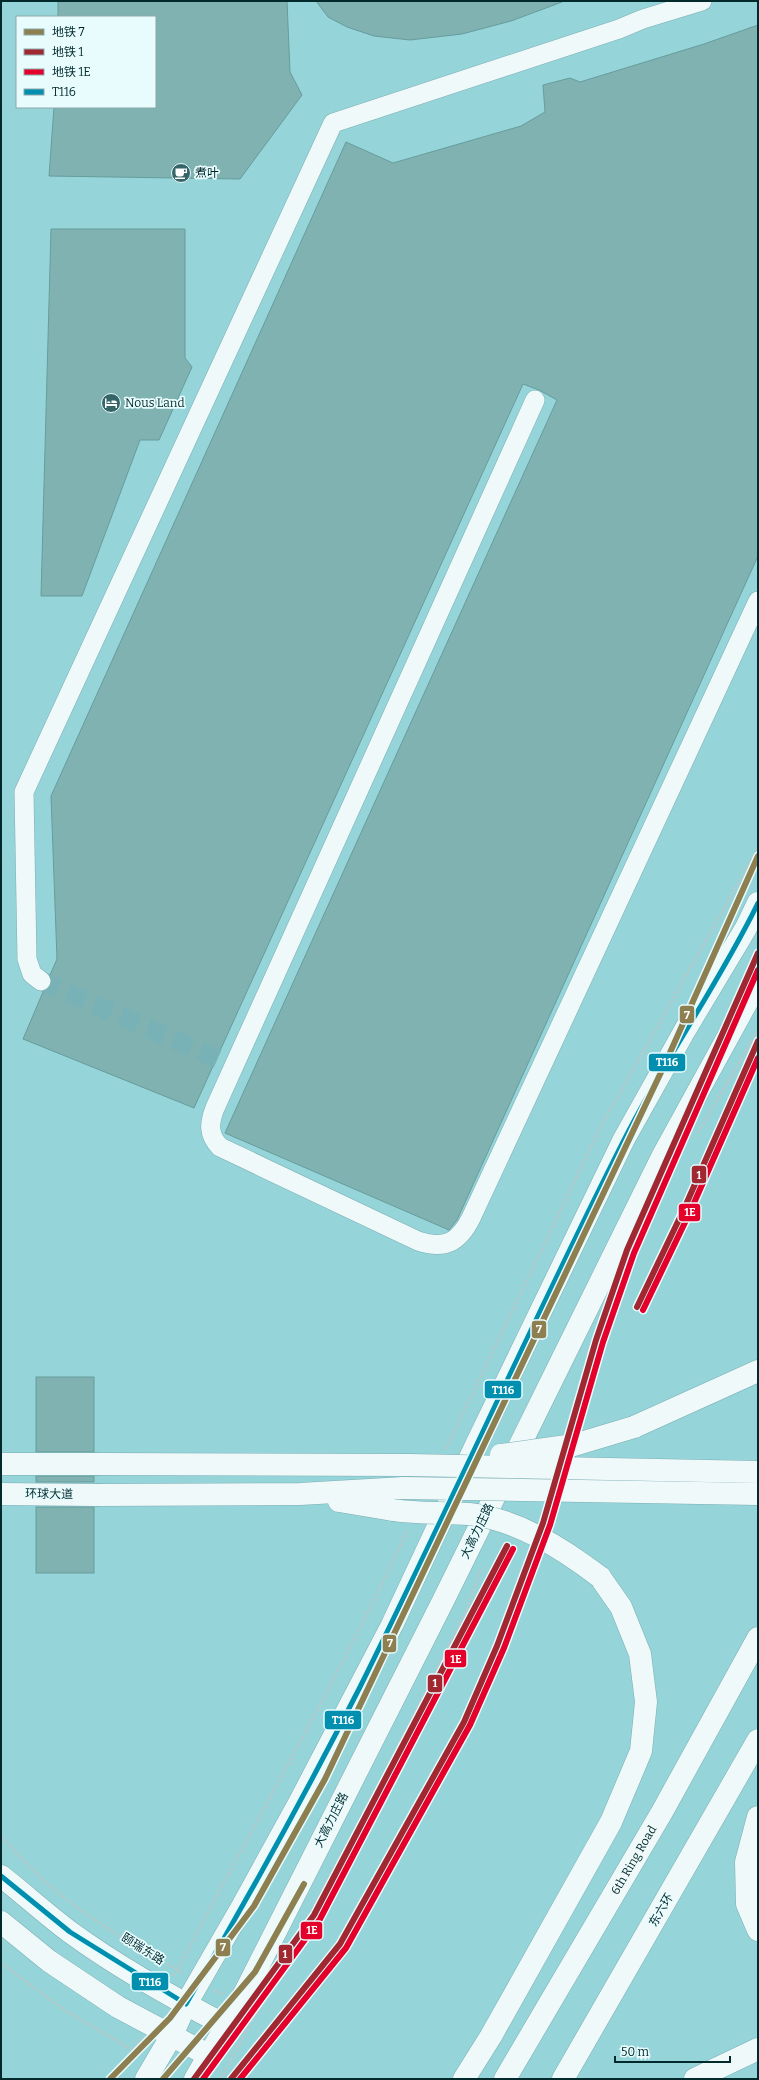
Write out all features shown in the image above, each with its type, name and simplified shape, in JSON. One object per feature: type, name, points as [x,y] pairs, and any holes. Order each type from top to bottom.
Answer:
[{"type":"main road","points":[[151,2071],[172,2035],[186,2004],[299,1803],[392,1625],[477,1443],[624,1139],[685,1030],[746,928],[758,903]]},
{"type":"main road","name":"大高力庄路","points":[[195,2079],[210,2056],[239,2004],[443,1601],[662,1157],[758,982]]},
{"type":"main road","points":[[409,1465],[536,1451],[574,1444],[634,1428],[758,1370]]},
{"type":"main road","points":[[1,1464],[409,1465],[758,1472]]},
{"type":"main road","points":[[300,1494],[404,1488],[758,1494]]},
{"type":"main road","name":"环球大道","points":[[1,1494],[300,1494]]},
{"type":"main road","points":[[300,1494],[410,1513],[470,1514],[509,1523],[568,1553],[600,1577],[621,1607],[640,1654],[646,1702],[642,1751],[608,1828],[491,2036],[464,2079]]},
{"type":"main road","name":"6th Ring Road","points":[[505,2079],[662,1812],[758,1638]]},
{"type":"main road","name":"东六环","points":[[563,2079],[758,1740]]},
{"type":"main road","points":[[758,1818],[746,1862],[747,1904],[758,1930]]},
{"type":"main road","name":"颐瑞东路","points":[[1,1876],[70,1932],[137,1975],[227,2026]]},
{"type":"main road","points":[[1,1922],[49,1961],[118,2007],[210,2056]]},
{"type":"main road","points":[[695,2079],[758,2049]]},
{"type":"lane","points":[[41,981],[32,974],[27,959],[24,792],[333,123],[619,29],[643,18],[702,1]]},
{"type":"lane","points":[[535,400],[215,1108],[211,1120],[210,1131],[215,1142],[220,1147],[418,1241],[434,1245],[446,1244],[462,1233],[475,1210],[758,601]]},
{"type":"path","name":"颐瑞东路","points":[[1,1836],[41,1878],[80,1909],[146,1952],[257,2014],[221,2079]]},
{"type":"path","points":[[1,1963],[151,2071]]},
{"type":"building","points":[[58,1],[287,1],[290,72],[302,95],[240,179],[49,176],[54,108],[156,108],[156,16],[58,16]]},
{"type":"building","points":[[316,1],[562,2],[511,21],[462,34],[410,40],[374,36],[347,27],[328,17]]},
{"type":"building","points":[[758,25],[758,556],[457,1220],[449,1230],[225,1133],[557,400],[539,390],[523,384],[194,1108],[23,1039],[43,992],[50,987],[52,982],[50,975],[57,959],[51,796],[346,142],[393,163],[521,126],[545,112],[543,85],[570,78],[580,82],[704,44]]},
{"type":"building","name":"Nous Land","points":[[51,229],[185,229],[185,358],[192,367],[159,440],[140,440],[82,596],[41,596]]},
{"type":"building","points":[[36,1377],[94,1377],[94,1452],[36,1452]]},
{"type":"building","points":[[36,1476],[94,1476],[94,1482],[36,1482]]},
{"type":"building","points":[[36,1507],[94,1507],[94,1573],[36,1573]]},
{"type":"tunnel","points":[[41,981],[234,1066]]},
{"type":"metro line","name":"7","points":[[110,2079],[170,2018],[254,1906],[325,1779],[664,1066],[758,856]]},
{"type":"metro line","name":"1","points":[[231,2079],[340,1944],[464,1722],[497,1646],[543,1523],[596,1340],[627,1250],[758,953]]},
{"type":"metro line","name":"1E","points":[[240,2079],[346,1948],[470,1725],[504,1648],[550,1525],[603,1342],[634,1253],[758,970]]},
{"type":"metro line","name":"1","points":[[637,1307],[684,1209],[758,1041]]},
{"type":"metro line","name":"1E","points":[[643,1310],[690,1212],[758,1058]]},
{"type":"metro line","name":"1","points":[[194,2079],[314,1915],[507,1546]]},
{"type":"metro line","name":"1E","points":[[203,2079],[320,1919],[513,1549]]},
{"type":"metro line","name":"7","points":[[163,2079],[255,1972],[304,1884]]},
{"type":"transit line","name":"T116","points":[[1,1876],[70,1932],[186,2004],[275,1847],[360,1687],[556,1278],[623,1142],[656,1082],[726,963],[758,903]]},
{"type":"place","name":"煮叶","points":[[181,173]]},
{"type":"place","name":"Nous Land","points":[[111,403]]}]
